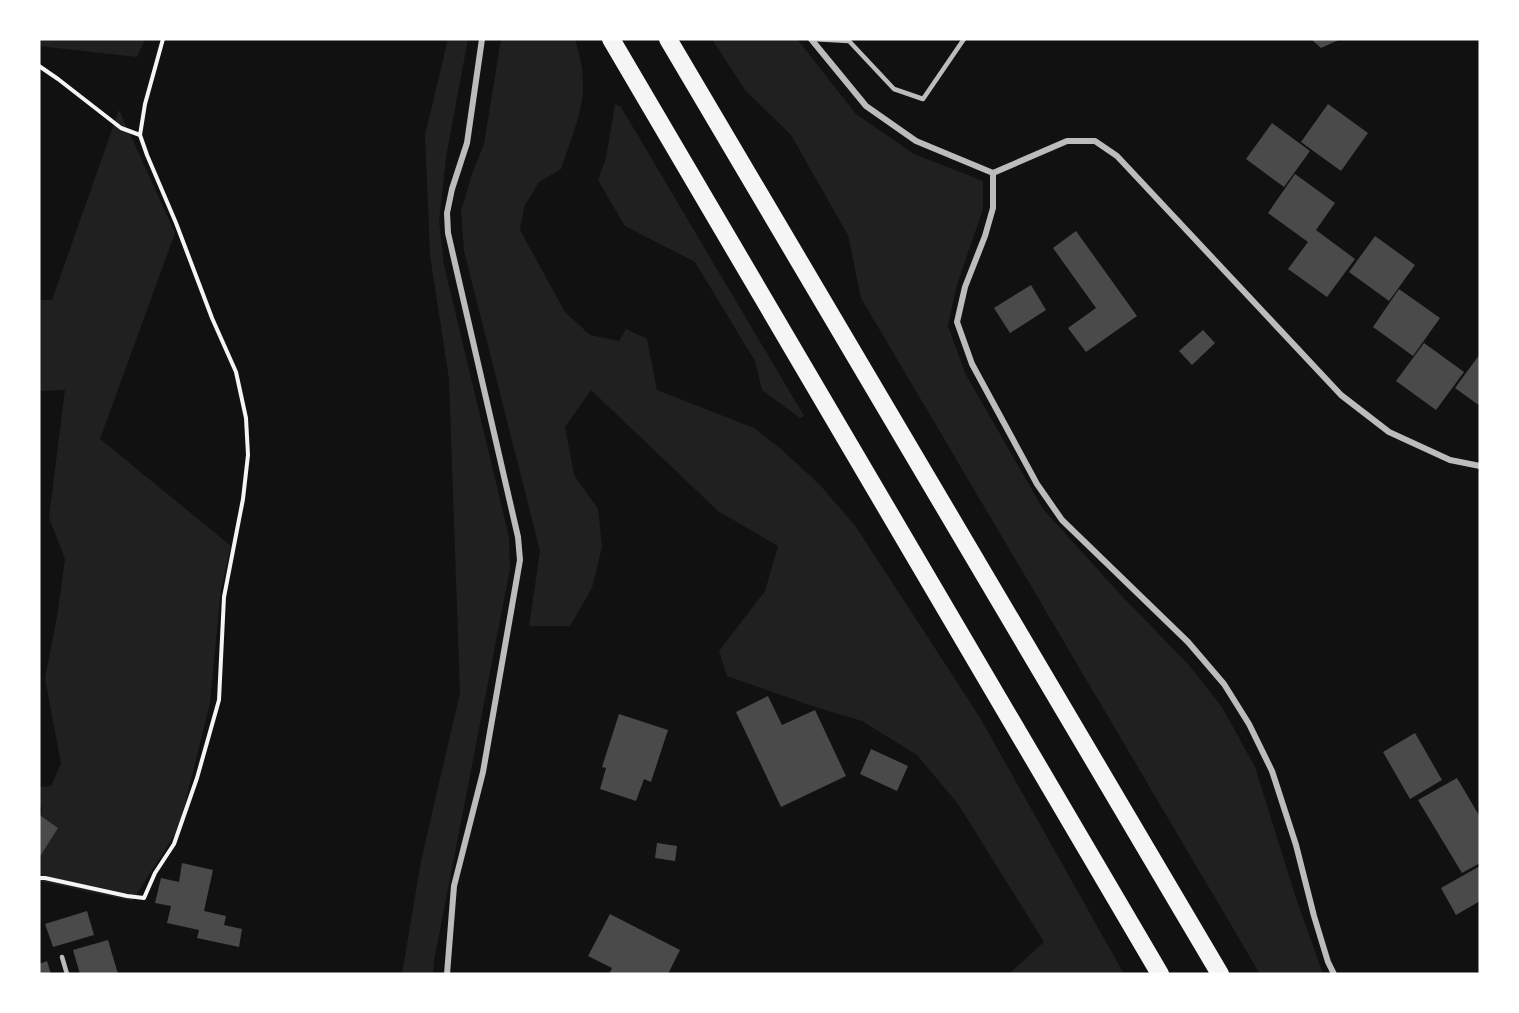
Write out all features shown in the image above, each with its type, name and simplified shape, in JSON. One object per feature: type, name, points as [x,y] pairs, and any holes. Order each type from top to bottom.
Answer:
[{"type":"highway","points":[[611,39],[1160,974]]},
{"type":"highway","points":[[668,39],[1220,974]]},
{"type":"street","points":[[447,974],[454,886],[483,772],[520,560],[518,537],[448,233],[447,213],[467,143],[482,39]]},
{"type":"street","points":[[812,39],[866,106],[916,141],[993,173],[1067,141],[1095,141],[1117,156],[1341,395],[1389,432],[1450,460],[1480,466]]},
{"type":"street","points":[[993,173],[993,208],[985,236],[965,287],[957,322],[972,364],[1037,484],[1062,520],[1188,642],[1224,684],[1250,724],[1272,771],[1296,845],[1317,927],[1334,974]]},
{"type":"lane","points":[[812,39],[849,41],[894,89],[923,99],[964,39]]},
{"type":"lane","points":[[62,957],[67,974]]},
{"type":"path","points":[[39,878],[144,898],[155,873],[174,844],[197,778],[219,700],[224,597],[243,499],[248,455],[246,418],[236,372],[212,318],[140,135],[145,104],[163,39]]},
{"type":"path","points":[[39,66],[121,128],[140,135]]},
{"type":"shaded area","points":[[39,39],[145,39],[137,57],[39,46]]},
{"type":"shaded area","points":[[448,39],[468,39],[447,151],[439,220],[444,265],[509,537],[510,569],[433,974],[402,974],[421,861],[460,693],[449,379],[430,255],[425,135]]},
{"type":"shaded area","points":[[501,39],[575,39],[578,51],[583,91],[574,130],[561,169],[539,182],[524,207],[520,230],[565,312],[590,335],[619,341],[626,329],[647,339],[657,390],[754,428],[820,485],[856,527],[979,716],[1124,974],[1009,974],[1044,942],[958,804],[917,755],[862,721],[727,676],[719,651],[765,591],[778,546],[718,511],[591,390],[565,427],[574,475],[598,509],[602,547],[592,588],[570,626],[529,626],[540,551],[464,251],[461,211],[484,144]]},
{"type":"shaded area","points":[[712,39],[797,39],[856,114],[914,154],[983,181],[983,209],[956,288],[948,326],[965,373],[1043,509],[1118,592],[1188,664],[1222,707],[1255,767],[1295,895],[1323,974],[1260,974],[861,298],[848,235],[791,135],[745,90]]},
{"type":"shaded area","points":[[615,104],[621,107],[804,416],[800,418],[762,390],[755,361],[695,262],[625,226],[598,180],[606,158]]},
{"type":"shaded area","points":[[119,110],[175,233],[100,439],[231,546],[221,589],[210,703],[179,828],[132,901],[39,881],[39,818],[43,807],[39,808],[39,787],[51,786],[61,764],[45,678],[65,559],[49,518],[65,390],[39,391],[39,300],[52,300]]},
{"type":"building","points":[[1311,39],[1341,39],[1321,48]]},
{"type":"building","points":[[1328,104],[1368,133],[1341,171],[1301,142]]},
{"type":"building","points":[[1272,123],[1310,151],[1284,187],[1246,159]]},
{"type":"building","points":[[1295,174],[1335,203],[1316,230],[1355,259],[1327,297],[1288,269],[1308,242],[1268,213]]},
{"type":"building","points":[[1076,231],[1137,316],[1086,352],[1068,328],[1096,308],[1053,248]]},
{"type":"building","points":[[1375,236],[1415,265],[1389,301],[1349,272]]},
{"type":"building","points":[[1031,285],[1046,310],[1010,333],[994,308]]},
{"type":"building","points":[[1399,289],[1440,318],[1413,356],[1373,327]]},
{"type":"building","points":[[1203,330],[1215,343],[1192,365],[1179,351]]},
{"type":"building","points":[[1424,343],[1464,372],[1436,410],[1396,381]]},
{"type":"building","points":[[1480,354],[1480,406],[1455,388]]},
{"type":"building","points":[[768,696],[782,725],[815,710],[846,776],[781,807],[736,712]]},
{"type":"building","points":[[619,714],[668,730],[651,782],[644,779],[636,801],[600,789],[606,768],[602,767]]},
{"type":"building","points":[[1415,733],[1442,780],[1410,799],[1383,752]]},
{"type":"building","points":[[871,749],[908,766],[897,791],[860,774]]},
{"type":"building","points":[[1457,778],[1480,817],[1480,863],[1462,873],[1418,800]]},
{"type":"building","points":[[41,816],[58,828],[39,858],[39,818]]},
{"type":"building","points":[[657,843],[677,846],[675,861],[655,858]]},
{"type":"building","points":[[182,863],[213,870],[204,911],[226,916],[224,925],[242,929],[239,947],[197,938],[199,930],[167,923],[171,906],[155,903],[161,878],[179,882]]},
{"type":"building","points":[[1480,866],[1480,901],[1456,915],[1441,888]]},
{"type":"building","points":[[87,911],[94,935],[53,947],[45,924]]},
{"type":"building","points":[[610,914],[680,950],[668,974],[609,974],[612,968],[588,956]]},
{"type":"building","points":[[108,940],[118,974],[80,974],[73,950]]},
{"type":"building","points":[[47,961],[51,974],[39,974],[39,964]]}]
